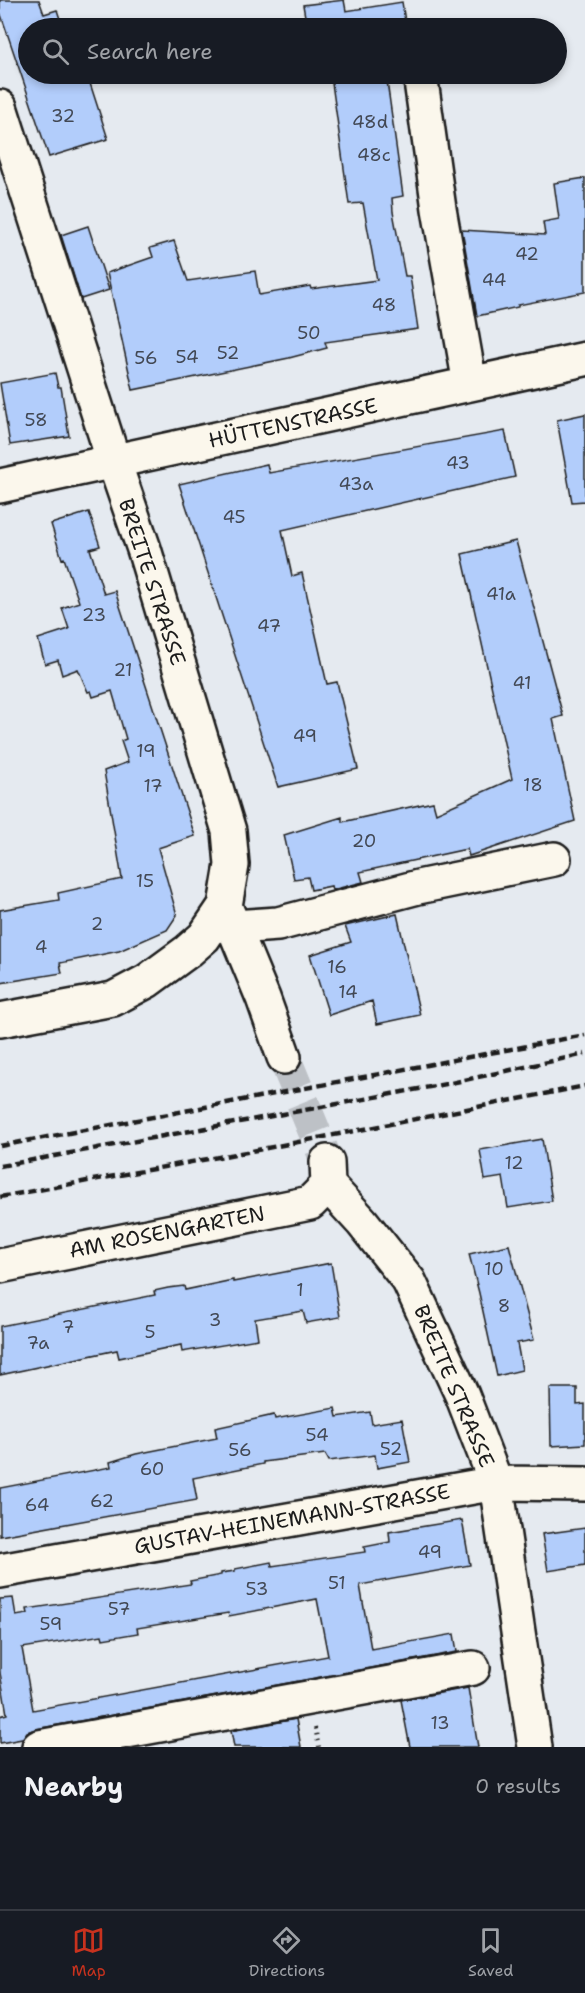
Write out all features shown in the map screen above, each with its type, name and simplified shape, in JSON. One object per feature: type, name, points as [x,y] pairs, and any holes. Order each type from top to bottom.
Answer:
[{"type":"street","points":[[421,84],[438,209],[470,384]]},
{"type":"street","name":"BREITE STRASSE","points":[[0,107],[144,549],[229,831],[232,866],[229,917]]},
{"type":"street","name":"HÜTTENSTRASSE","points":[[0,486],[585,359]]},
{"type":"street","points":[[0,1020],[113,999],[147,981],[229,917],[278,924],[418,887],[554,859]]},
{"type":"street","points":[[229,917],[263,998],[284,1057]]},
{"type":"street","name":"BREITE STRASSE","points":[[328,1174],[362,1222],[409,1281],[462,1395],[496,1483],[535,1747]]},
{"type":"street","name":"AM ROSENGARTEN","points":[[0,1266],[310,1203],[328,1174]]},
{"type":"street","name":"GUSTAV-HEINEMANN-STRASSE","points":[[0,1572],[496,1483],[585,1484]]},
{"type":"street","points":[[39,1747],[472,1668]]},
{"type":"building","points":[[0,0],[39,0],[44,14],[57,10],[60,18],[18,18],[18,65],[0,12]]},
{"type":"building","points":[[344,0],[346,11],[402,2],[404,18],[305,18],[303,5]]},
{"type":"building","points":[[24,84],[90,84],[108,139],[49,157]]},
{"type":"building","points":[[332,84],[387,84],[403,196],[392,198],[393,212],[405,276],[410,276],[418,329],[325,342],[327,348],[289,358],[133,390],[107,273],[153,257],[150,248],[174,241],[188,281],[255,271],[259,295],[310,286],[311,289],[377,280],[363,203],[349,204]]},
{"type":"building","points":[[585,178],[585,292],[518,305],[518,307],[477,316],[462,230],[545,235],[543,222],[559,219],[554,183]]},
{"type":"building","points":[[88,226],[109,290],[81,299],[61,235]]},
{"type":"building","points":[[55,373],[58,387],[61,387],[69,436],[10,445],[0,383]]},
{"type":"building","points":[[585,414],[585,501],[572,502],[557,420]]},
{"type":"building","points":[[505,431],[515,477],[282,530],[292,576],[302,573],[327,684],[337,682],[358,769],[278,787],[179,484],[267,464],[269,473]]},
{"type":"building","points":[[89,512],[100,546],[90,549],[104,594],[115,591],[195,836],[158,848],[177,915],[167,930],[119,951],[60,963],[62,973],[0,983],[0,910],[59,900],[58,893],[122,879],[104,771],[128,762],[121,741],[126,739],[112,691],[93,697],[91,691],[88,692],[78,669],[62,675],[58,660],[45,664],[38,639],[69,629],[62,608],[79,602],[51,524]]},
{"type":"building","points":[[516,541],[563,716],[553,719],[575,821],[469,856],[467,849],[360,872],[363,882],[332,890],[331,886],[311,890],[308,877],[294,879],[284,835],[342,817],[342,822],[433,802],[436,813],[512,779],[462,554]]},
{"type":"building","points":[[397,914],[420,1015],[377,1024],[372,1001],[329,1015],[310,955],[351,942],[345,926]]},
{"type":"building","points":[[542,1139],[552,1201],[508,1208],[503,1177],[485,1180],[480,1150]]},
{"type":"building","points":[[509,1245],[534,1340],[517,1343],[522,1370],[497,1376],[469,1254]]},
{"type":"building","points":[[331,1263],[340,1317],[306,1323],[303,1311],[255,1319],[258,1339],[182,1352],[181,1345],[119,1358],[117,1350],[0,1375],[0,1326],[155,1295],[154,1291],[168,1288],[184,1286],[185,1290]]},
{"type":"building","points":[[550,1388],[577,1388],[577,1405],[585,1404],[585,1444],[551,1446]]},
{"type":"building","points":[[335,1408],[337,1417],[370,1412],[372,1424],[402,1419],[410,1462],[377,1468],[375,1455],[329,1461],[325,1454],[263,1462],[263,1464],[193,1478],[197,1500],[0,1536],[0,1488],[111,1467],[110,1462],[136,1454],[217,1438],[215,1428],[274,1415],[275,1419]]},
{"type":"building","points":[[462,1520],[470,1565],[360,1585],[371,1649],[454,1634],[457,1652],[36,1729],[27,1732],[22,1739],[0,1743],[0,1716],[7,1714],[0,1673],[0,1599],[13,1598],[16,1616],[28,1614],[27,1609],[191,1584],[190,1581],[271,1562],[272,1566],[365,1552],[364,1547],[390,1542],[389,1532]],"holes":[[[317,1599],[328,1656],[33,1710],[22,1648],[102,1635],[103,1639],[138,1633],[137,1628],[228,1613],[229,1616]]]},
{"type":"building","points":[[585,1528],[585,1565],[548,1571],[542,1534]]},
{"type":"building","points":[[468,1688],[478,1747],[410,1747],[401,1700]]},
{"type":"building","points":[[296,1719],[301,1747],[234,1747],[231,1731]]},
{"type":"tunnel","points":[[284,1057],[327,1162]]},
{"type":"railway","points":[[0,1146],[585,1035]]},
{"type":"railway","points":[[0,1166],[446,1084],[585,1054]]},
{"type":"railway","points":[[0,1197],[585,1086]]}]
